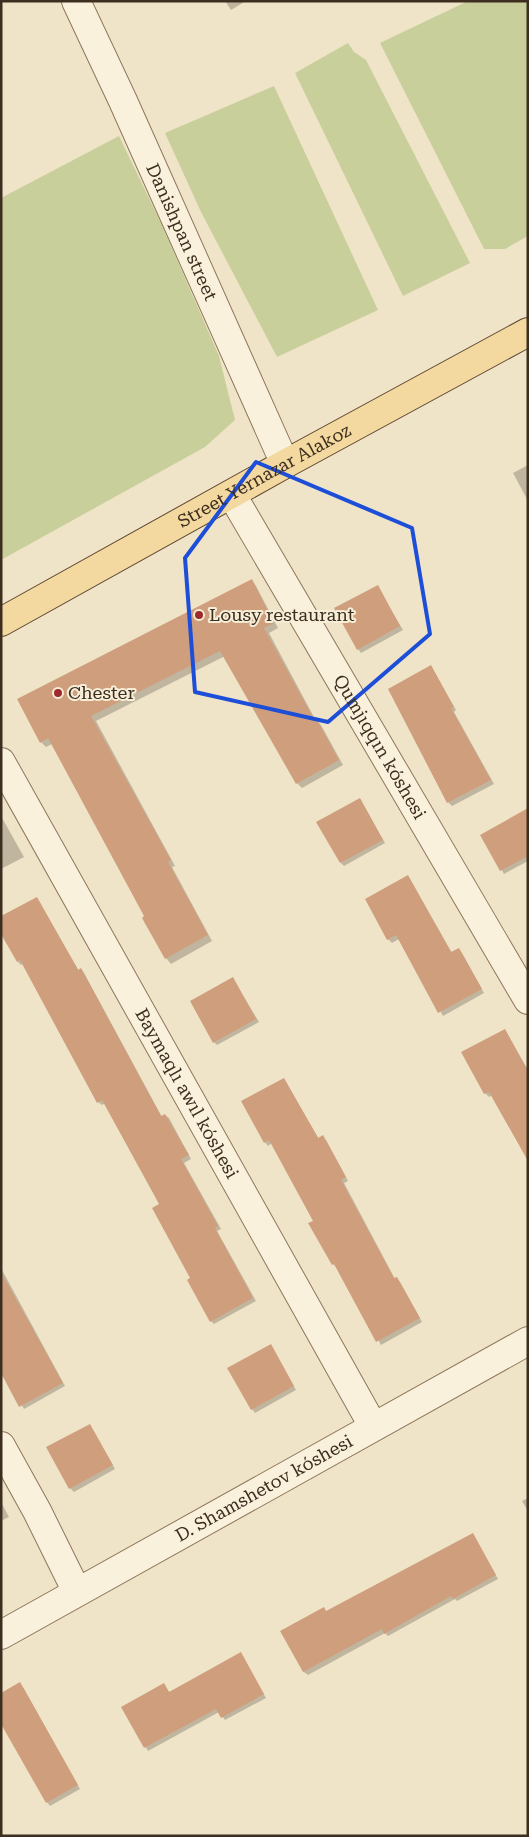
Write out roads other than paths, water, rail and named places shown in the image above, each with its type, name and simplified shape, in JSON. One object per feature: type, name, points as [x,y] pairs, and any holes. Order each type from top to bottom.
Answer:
[{"type":"main road","name":"Street Yernazar Alakoz","points":[[1,622],[285,464],[528,332]]},
{"type":"street","name":"Danishpan street","points":[[76,1],[127,110],[285,464]]},
{"type":"street","name":"Qumjıqqın kóshesi","points":[[232,495],[528,1000]]},
{"type":"street","name":"Baymaqlı awıl kóshesi","points":[[1,762],[373,1426]]},
{"type":"street","name":"D. Shamshetov kóshesi","points":[[1,1635],[528,1341]]},
{"type":"street","points":[[1,1446],[37,1511],[77,1592]]},
{"type":"place","name":"Lousy restaurant","points":[[199,615]]},
{"type":"place","name":"Chester","points":[[58,693]]}]
